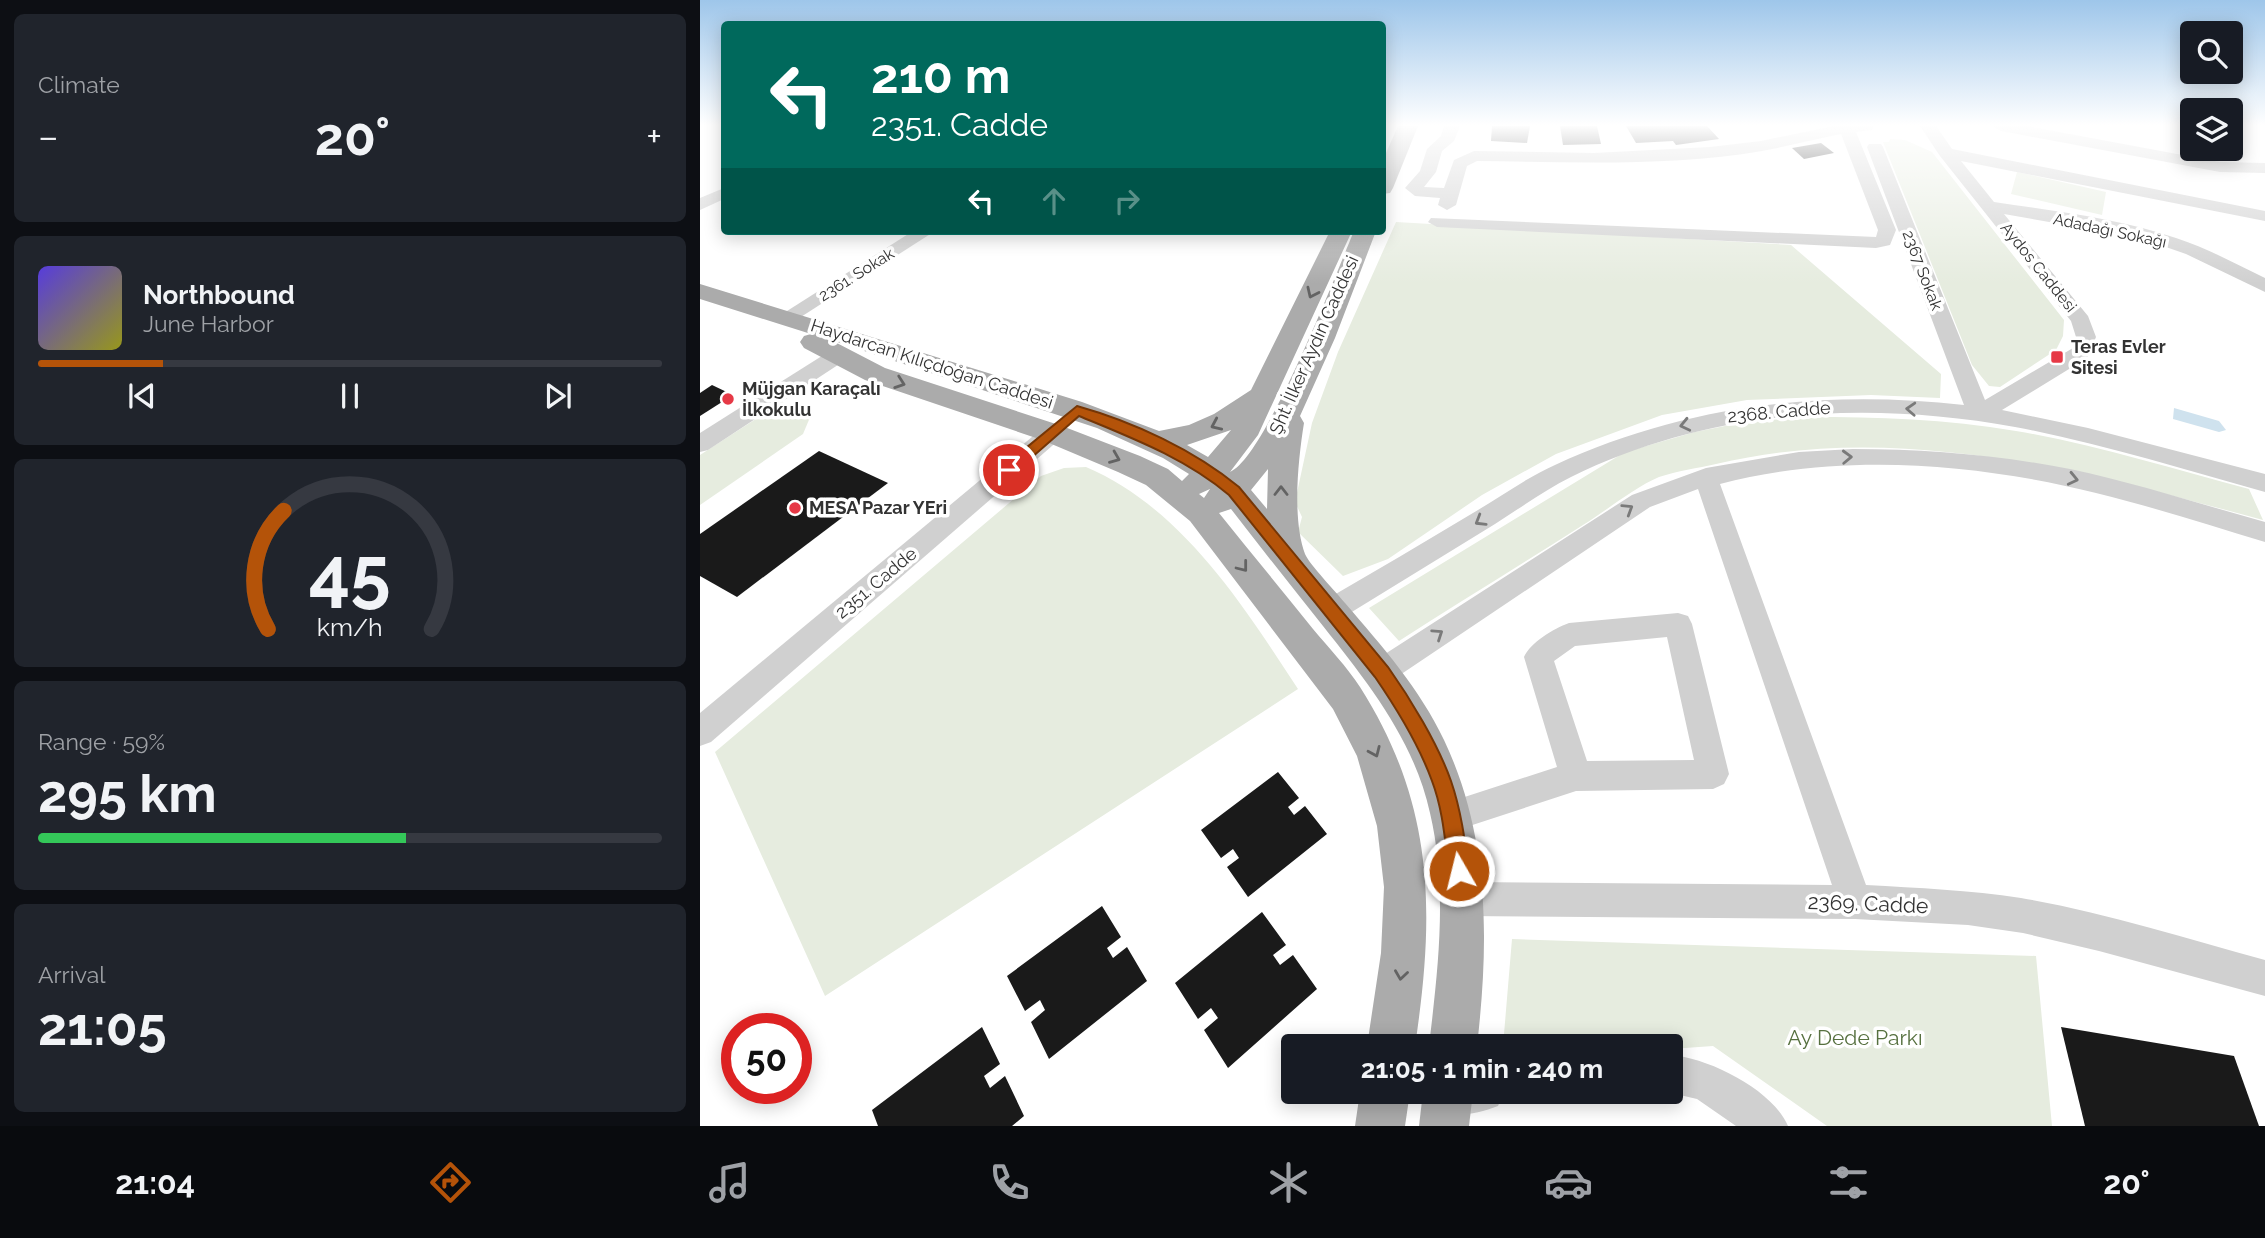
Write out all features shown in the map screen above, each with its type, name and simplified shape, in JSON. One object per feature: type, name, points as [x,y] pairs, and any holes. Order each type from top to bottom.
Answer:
[{"type":"main road","name":"Şht. İlker Aydın Caddesi","points":[[1190,504],[1260,459],[1340,235]]},
{"type":"main road","name":"Şht. İlker Aydın Caddesi","points":[[1282,392],[1363,235]]},
{"type":"main road","name":"Haydarcan Kılıçdoğan Caddesi","points":[[700,291],[1077,410],[1157,442],[1223,482],[1290,559],[1381,672],[1423,741],[1441,779],[1451,816],[1463,899],[1462,956],[1453,1034]]},
{"type":"main road","name":"Haydarcan Kılıçdoğan Caddesi","points":[[700,307],[815,343],[840,354],[859,368],[1052,433],[1157,477],[1190,504],[1346,697],[1376,752],[1398,826],[1406,887],[1404,953],[1393,1034]]},
{"type":"main road","points":[[1157,442],[1214,428],[1250,406],[1282,392],[1282,521],[1290,559]]},
{"type":"main road","points":[[1052,433],[1077,410]]},
{"type":"main road","points":[[1380,1126],[1383,1104]]},
{"type":"street","points":[[1422,179],[1413,188],[1449,200],[1455,179]]},
{"type":"street","points":[[1437,222],[1876,243],[1884,241],[1887,230],[1867,179]]},
{"type":"street","name":"2367 Sokak","points":[[1887,179],[1979,414]]},
{"type":"street","name":"Aydos Caddesi","points":[[1967,179],[2081,320],[2087,340],[2080,353],[1979,414]]},
{"type":"street","points":[[2075,179],[2265,216]]},
{"type":"street","points":[[700,205],[721,194]]},
{"type":"street","name":"Adadağı Sokağı","points":[[1989,206],[2123,229],[2166,240],[2265,286]]},
{"type":"street","name":"2361. Sokak","points":[[786,318],[920,235]]},
{"type":"street","points":[[700,444],[840,354]]},
{"type":"street","name":"2368. Cadde","points":[[1332,610],[1561,472],[1599,454],[1673,428],[1735,414],[1807,407],[1876,407],[1979,414],[2056,429],[2265,483]]},
{"type":"street","name":"2351. Cadde","points":[[700,732],[1052,433]]},
{"type":"street","points":[[1381,672],[1641,501],[1674,486],[1706,477],[1783,463],[1847,456],[1960,462],[2073,479],[2265,532]]},
{"type":"street","points":[[1706,477],[1855,902]]},
{"type":"street","points":[[1451,816],[1576,776],[1713,774],[1678,624],[1569,635],[1538,657],[1576,776]]},
{"type":"street","name":"2369. Cadde","points":[[1463,899],[1855,902],[1968,908],[2023,916],[2265,978]]},
{"type":"street","points":[[1683,1075],[1712,1084],[1768,1126]]},
{"type":"green space","points":[[1898,179],[1953,179],[2064,320],[2063,336],[2056,350],[2000,387],[1989,386],[1972,365]]},
{"type":"green space","points":[[2015,179],[2046,179],[2106,192],[2102,215],[2011,194]]},
{"type":"green space","points":[[1396,222],[1791,245],[1941,374],[1940,398],[1871,395],[1747,400],[1662,415],[1556,454],[1482,495],[1388,559],[1343,576],[1298,532],[1302,517],[1295,502],[1312,423],[1338,352]]},
{"type":"green space","points":[[782,402],[811,415],[803,434],[700,505],[700,455]]},
{"type":"green space","points":[[1808,417],[1938,421],[2016,431],[2074,443],[2249,489],[2263,520],[2129,485],[1992,458],[1923,450],[1854,447],[1785,452],[1680,471],[1650,481],[1399,641],[1369,608],[1625,452],[1695,432],[1745,422]]},
{"type":"green space","points":[[1086,467],[1120,485],[1152,507],[1181,533],[1232,593],[1298,689],[825,996],[715,752],[1041,476],[1064,468]]},
{"type":"green space","name":"Ay Dede Parkı","points":[[1512,939],[2036,956],[2052,1126],[1827,1126],[1713,1046],[1683,1048],[1683,1034],[1504,1034]]},
{"type":"water","points":[[2174,408],[2219,421],[2226,430],[2219,432],[2173,419]]},
{"type":"building","points":[[712,385],[733,395],[700,416],[700,393]]},
{"type":"building","name":"MESA Pazar YEri","points":[[819,451],[888,483],[737,597],[700,576],[700,534]]},
{"type":"building","points":[[1278,772],[1299,798],[1288,807],[1294,815],[1305,806],[1327,834],[1248,897],[1227,867],[1239,858],[1233,849],[1221,858],[1201,830]]},
{"type":"building","points":[[1102,906],[1121,937],[1107,948],[1113,958],[1127,947],[1147,981],[1049,1059],[1031,1022],[1045,1010],[1040,1000],[1025,1011],[1007,976]]},
{"type":"building","points":[[1262,912],[1286,945],[1273,955],[1280,965],[1293,955],[1317,989],[1228,1068],[1204,1030],[1218,1018],[1211,1008],[1198,1019],[1175,983]]},
{"type":"building","points":[[982,1027],[1000,1064],[984,1076],[990,1088],[1005,1076],[1024,1116],[1012,1126],[878,1126],[872,1110]]},
{"type":"building","points":[[2061,1027],[2234,1056],[2259,1126],[2085,1126]]},
{"type":"place","name":"Teras Evler Sitesi","points":[[2057,357]]},
{"type":"place","name":"Müjgan Karaçalı İlkokulu","points":[[728,399]]},
{"type":"place","name":"MESA Pazar YEri","points":[[795,508]]},
{"type":"route","points":[[1009,470],[1077,410],[1157,442],[1212,473],[1234,491],[1402,701],[1441,779],[1451,816],[1459,871]]}]
